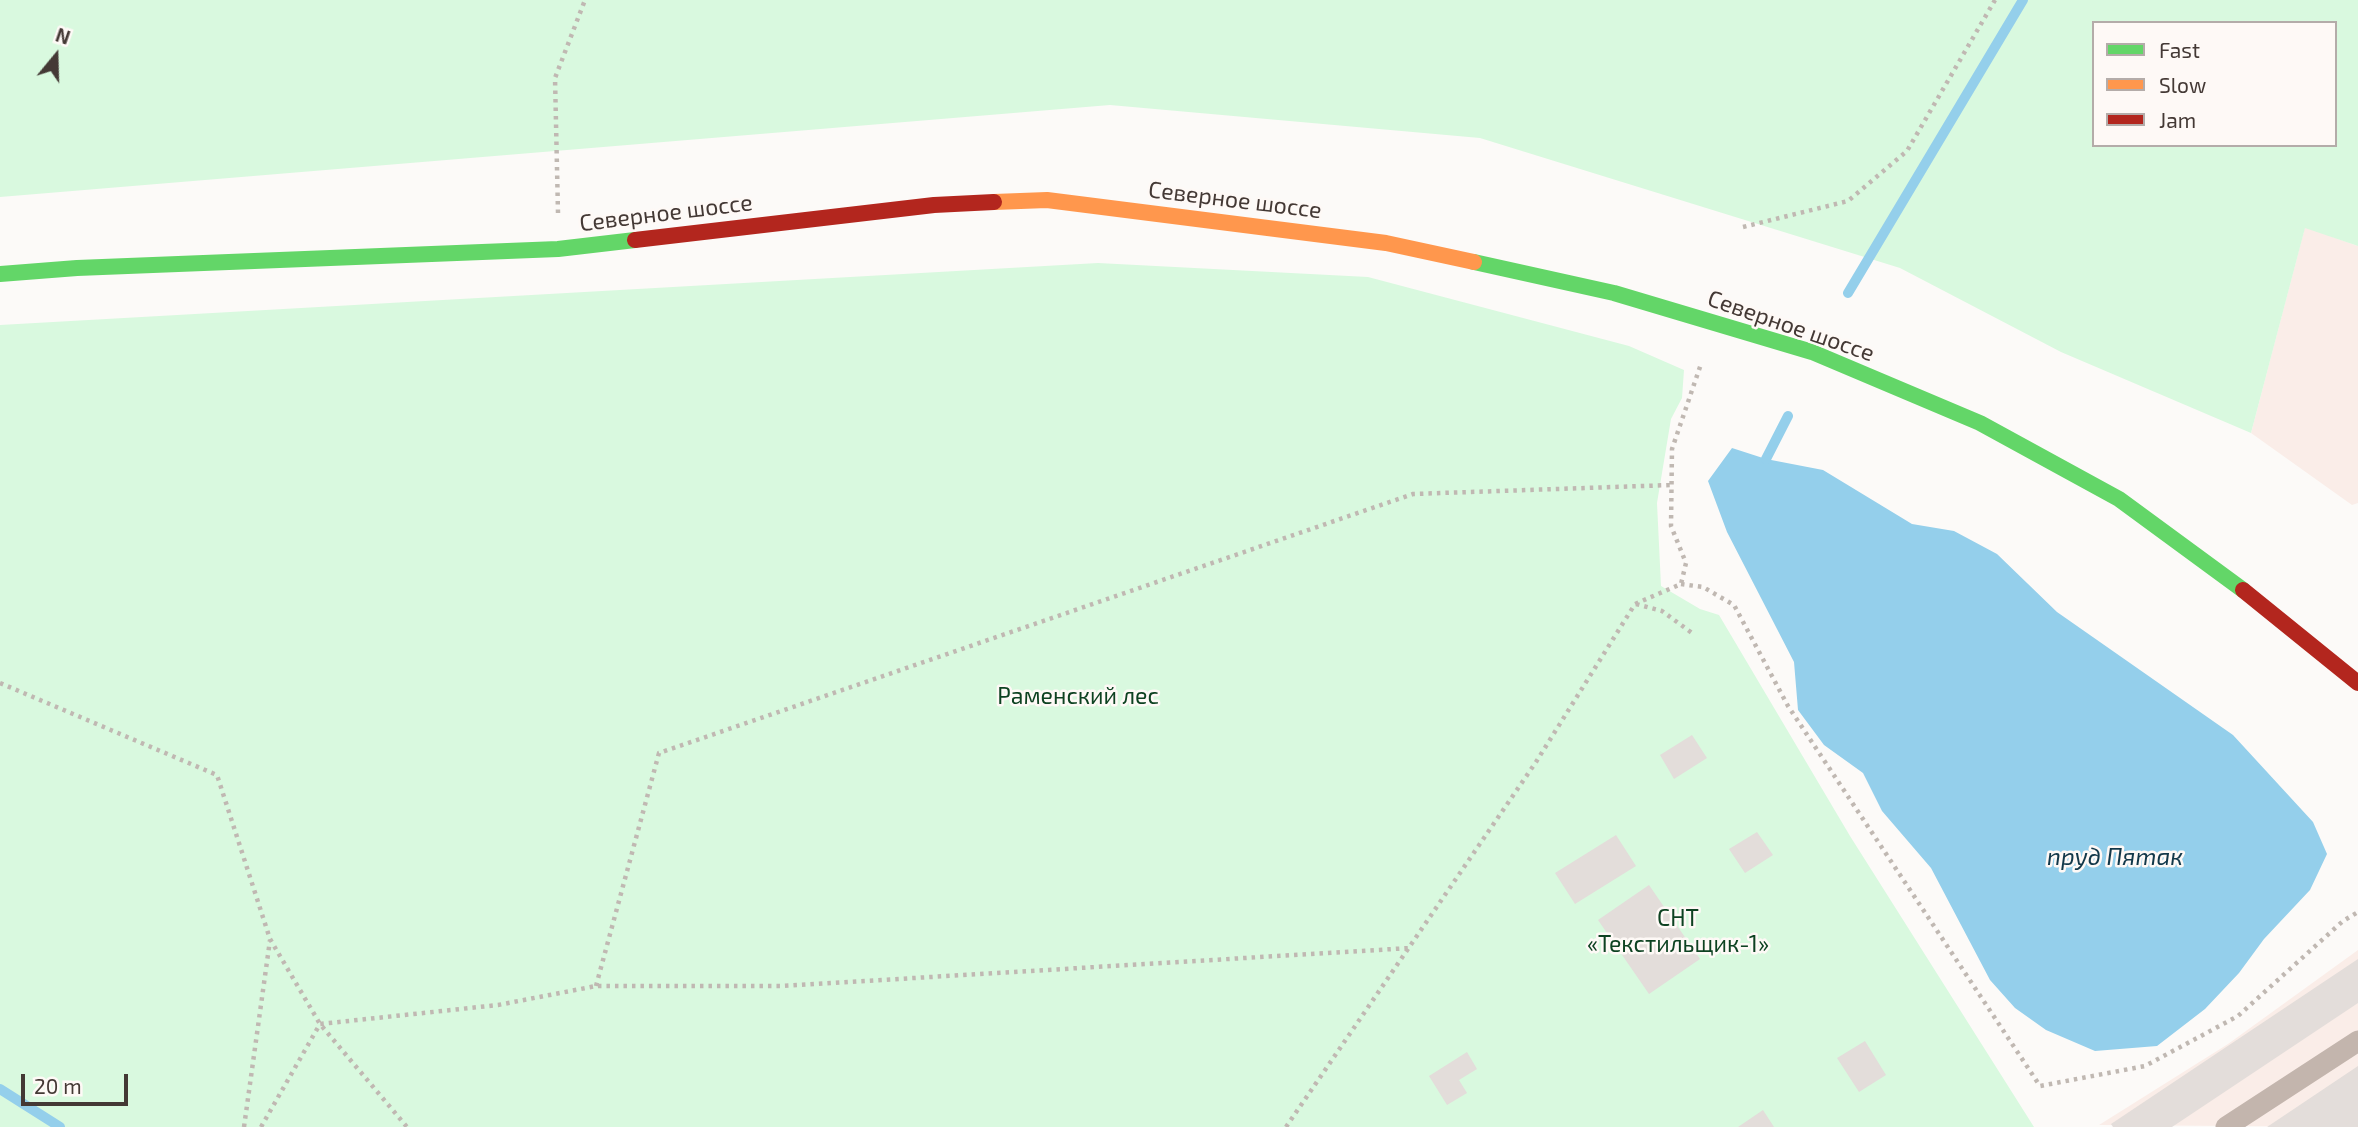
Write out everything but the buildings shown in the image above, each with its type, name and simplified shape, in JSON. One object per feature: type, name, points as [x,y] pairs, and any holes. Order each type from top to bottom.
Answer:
[{"type":"main road","name":"Северное шоссе","points":[[0,274],[77,268],[558,248],[934,205],[1047,200],[1386,243],[1614,293],[1812,352],[1980,423],[2119,499],[2251,596],[2358,682]]},
{"type":"lane","points":[[2226,1127],[2358,1041]]},
{"type":"path","points":[[558,248],[555,78],[585,0]]},
{"type":"path","points":[[1743,228],[1848,201],[1907,151],[1995,0]]},
{"type":"path","points":[[1681,584],[1686,563],[1671,526],[1672,449],[1701,364]]},
{"type":"path","points":[[596,986],[659,754],[1413,494],[1671,485]]},
{"type":"path","points":[[1286,1127],[1536,762],[1635,604],[1681,584],[1703,587],[1734,605],[1788,706],[2040,1086],[2145,1066],[2238,1017],[2343,921],[2358,912]]},
{"type":"path","points":[[1635,604],[1662,611],[1692,633]]},
{"type":"path","points":[[0,683],[217,775],[270,939],[320,1024],[407,1127]]},
{"type":"path","points":[[244,1127],[270,939]]},
{"type":"path","points":[[320,1024],[498,1005],[596,986],[782,986],[1410,948]]},
{"type":"path","points":[[261,1127],[320,1024]]},
{"type":"shaded area","points":[[2305,227],[2358,246],[2358,503],[2352,505],[2251,433]]},
{"type":"shaded area","points":[[2358,950],[2358,1127],[2099,1125],[2228,1044]]},
{"type":"green space","points":[[0,0],[2358,0],[2358,246],[2305,228],[2251,433],[2061,352],[1900,268],[1480,138],[1110,105],[0,197]]},
{"type":"green space","name":"Раменский лес","points":[[1098,263],[1368,277],[1629,346],[1684,370],[1682,398],[1671,419],[1657,503],[1661,586],[1700,609],[1719,615],[1850,836],[2034,1127],[0,1127],[0,325]]},
{"type":"water","name":"пруд Пятак","points":[[1732,448],[1766,459],[1823,470],[1912,524],[1954,531],[1997,554],[2057,612],[2233,735],[2313,822],[2327,854],[2310,890],[2205,1009],[2157,1046],[2095,1051],[2046,1030],[2015,1008],[1990,980],[1931,868],[1882,811],[1863,773],[1824,745],[1798,710],[1794,662],[1727,532],[1708,481]]},
{"type":"waterway","points":[[1848,293],[2023,0]]},
{"type":"waterway","points":[[1766,459],[1788,416]]},
{"type":"waterway","points":[[0,1089],[60,1127]]},
{"type":"traffic: fast","points":[[0,274],[77,268],[558,249],[635,240]]},
{"type":"traffic: fast","points":[[1474,262],[1614,293],[1812,352],[1980,423],[2119,499],[2243,590]]},
{"type":"traffic: slow","points":[[994,202],[1047,200],[1386,243],[1474,262]]},
{"type":"traffic: jam","points":[[635,240],[934,205],[994,202]]},
{"type":"traffic: jam","points":[[2243,590],[2358,683]]},
{"type":"park label","name":"СНТ «Текстильщик-1»","points":[[1678,931]]}]
